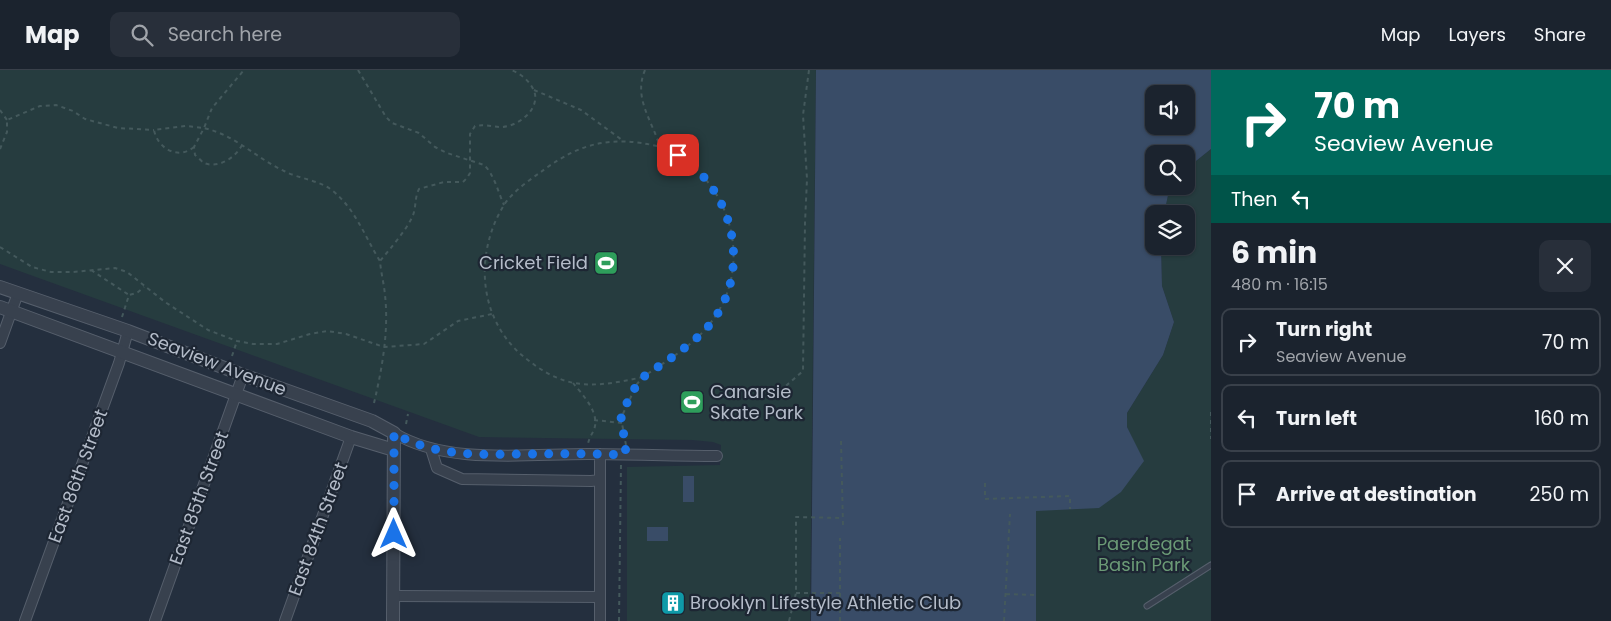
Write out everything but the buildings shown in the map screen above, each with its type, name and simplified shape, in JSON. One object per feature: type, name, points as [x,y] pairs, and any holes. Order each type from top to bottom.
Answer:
[{"type":"street","name":"Seaview Avenue","points":[[0,287],[128,331],[372,421],[406,441],[431,449],[468,455],[600,454],[717,456]]},
{"type":"street","points":[[0,343],[6,309],[18,293]]},
{"type":"street","name":"Seaview Avenue","points":[[6,309],[351,437],[394,450]]},
{"type":"street","name":"East 86th Street","points":[[26,621],[123,351],[128,331]]},
{"type":"street","name":"East 85th Street","points":[[155,621],[243,375]]},
{"type":"street","points":[[393,621],[394,433]]},
{"type":"street","name":"East 84th Street","points":[[285,621],[351,437]]},
{"type":"street","points":[[431,449],[437,468],[462,480],[600,480]]},
{"type":"street","points":[[600,454],[600,621]]},
{"type":"street","points":[[394,596],[600,597]]},
{"type":"lane","points":[[1146,606],[1211,565]]},
{"type":"path","points":[[154,130],[159,142],[168,150],[177,154],[188,152],[194,147],[212,108],[244,70]]},
{"type":"path","points":[[358,70],[382,112],[392,123],[402,128],[412,129],[447,153],[484,165],[504,205]]},
{"type":"path","points":[[380,261],[401,234],[414,213],[415,199],[419,189],[444,182],[463,182],[467,178],[470,172],[470,134],[475,126],[482,124],[502,127],[521,119],[534,108],[534,90],[518,72],[511,70]]},
{"type":"path","points":[[646,70],[642,79],[641,95],[660,147]]},
{"type":"path","points":[[780,391],[803,371],[804,223],[807,179],[804,115],[809,70]]},
{"type":"path","points":[[534,90],[581,110],[622,140]]},
{"type":"path","points":[[7,120],[40,106],[56,105],[73,111],[85,119],[118,128],[154,130],[186,126],[214,130],[242,145],[284,172],[318,183],[332,190],[355,216],[380,261],[385,296],[384,347],[381,374],[374,403]]},
{"type":"path","points":[[0,110],[7,120],[7,132],[0,149]]},
{"type":"path","points":[[619,621],[620,471],[626,448],[621,418],[637,384],[643,377],[690,344],[714,319],[729,287],[734,257],[732,231],[726,212],[714,190],[701,174],[678,155],[660,147],[622,140],[595,144],[564,156],[533,178],[504,205],[487,244],[484,264],[486,296],[492,314],[507,342],[540,369],[573,383],[598,384],[643,377]]},
{"type":"path","points":[[194,147],[195,155],[204,163],[215,164],[224,162],[240,150],[242,145]]},
{"type":"path","points":[[0,247],[32,267],[51,272],[115,268],[127,272],[165,302],[208,330],[237,341],[253,344],[277,344],[327,331],[346,334],[384,347],[424,344],[458,321],[492,314]]},
{"type":"path","points":[[92,270],[129,295],[137,293],[145,287]]},
{"type":"path","points":[[122,316],[129,295]]},
{"type":"path","points":[[232,356],[237,341]]},
{"type":"path","points":[[573,383],[584,396],[593,413],[595,426],[589,438],[588,449]]},
{"type":"path","points":[[1211,412],[1211,439]]},
{"type":"path","points":[[406,424],[408,414]]},
{"type":"path","points":[[594,420],[622,423]]},
{"type":"path","points":[[841,441],[843,525]]},
{"type":"path","points":[[984,483],[985,499],[1070,496],[1070,509]]},
{"type":"path","points":[[1004,621],[1010,514]]},
{"type":"path","points":[[789,621],[796,593],[796,517],[843,518]]},
{"type":"path","points":[[840,538],[840,621]]},
{"type":"path","points":[[796,593],[840,593]]},
{"type":"path","points":[[1006,594],[1036,595]]},
{"type":"green space","points":[[0,70],[816,70],[810,621],[627,621],[627,467],[720,465],[721,445],[713,442],[692,440],[479,437],[0,264]]},
{"type":"green space","name":"Paerdegat Basin Park","points":[[1211,149],[1211,621],[1036,621],[1036,511],[1143,462],[1127,427],[1127,413],[1163,355],[1174,322],[1162,286],[1161,255],[1195,255],[1195,205],[1166,205],[1168,195],[1195,195],[1195,162]]},
{"type":"water","points":[[816,70],[1211,70],[1211,149],[1195,162],[1195,145],[1145,145],[1145,195],[1168,195],[1166,205],[1145,205],[1145,255],[1161,255],[1162,286],[1174,322],[1163,355],[1127,413],[1127,427],[1144,461],[1121,492],[1099,508],[1036,511],[1036,621],[811,621]]},
{"type":"water","points":[[683,476],[694,476],[694,502],[683,502]]},
{"type":"water","points":[[647,527],[668,527],[668,541],[647,541]]},
{"type":"place","name":"Cricket Field","points":[[606,263]]},
{"type":"place","name":"Canarsie Skate Park","points":[[692,402]]},
{"type":"place","name":"Brooklyn Lifestyle Athletic Club","points":[[673,603]]},
{"type":"route","points":[[394,534],[394,433],[406,441],[431,449],[468,455],[624,455],[626,440],[621,418],[637,384],[643,377],[690,344],[703,332],[714,319],[723,303],[732,272],[734,257],[732,231],[726,212],[714,190],[701,174],[678,155]]}]
